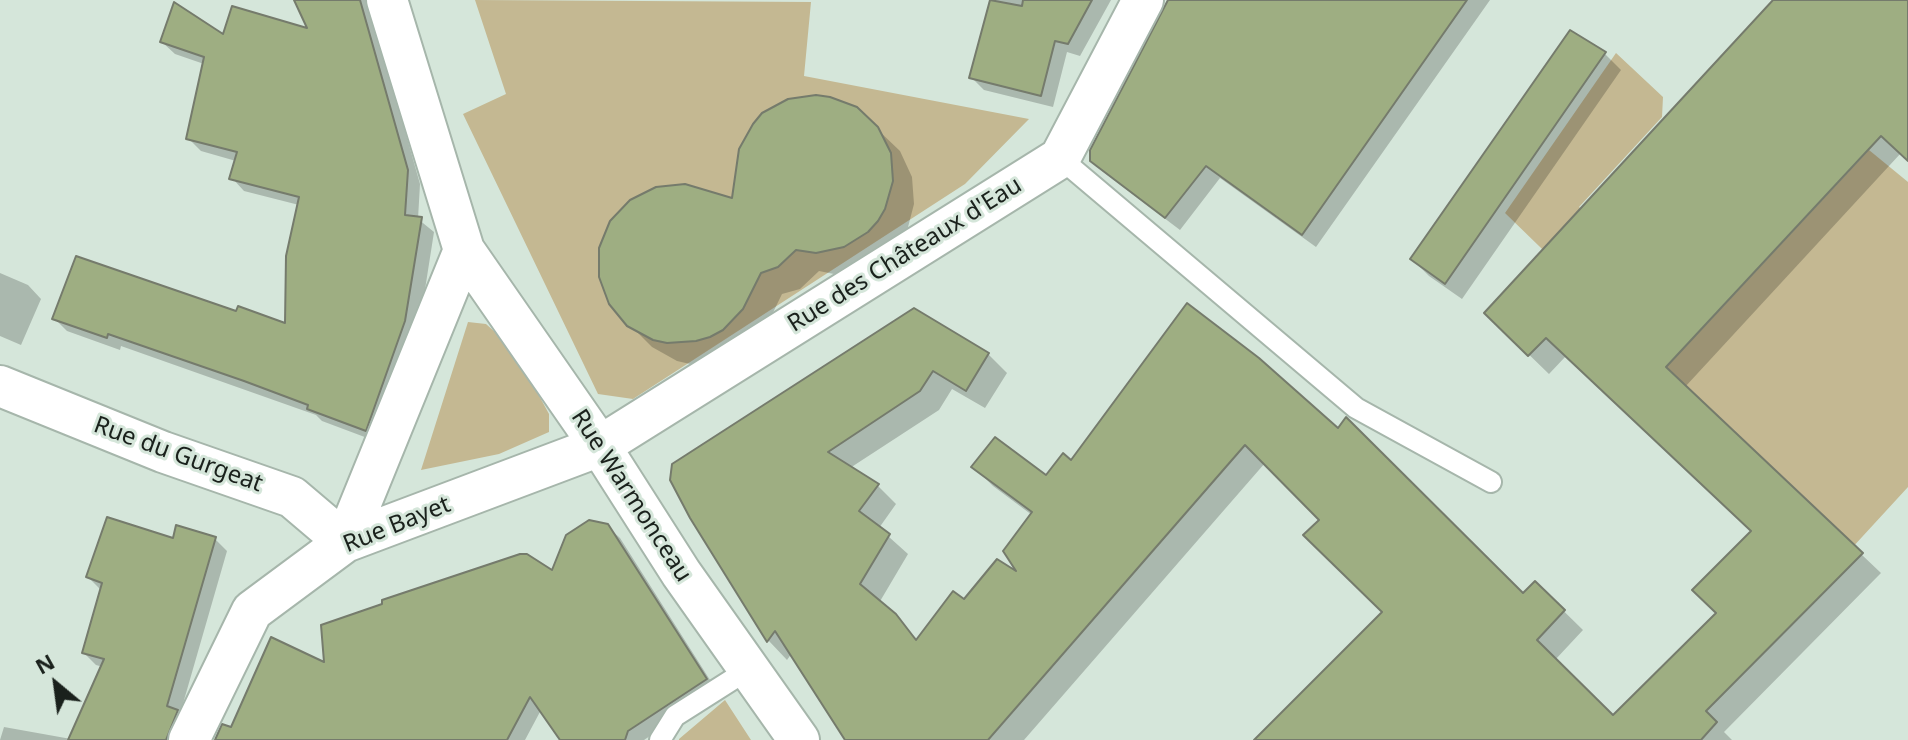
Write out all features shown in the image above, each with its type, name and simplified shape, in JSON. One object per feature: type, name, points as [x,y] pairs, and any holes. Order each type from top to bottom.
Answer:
[{"type":"street","name":"Rue Warmonceau","points":[[387,0],[464,250],[600,446],[681,573],[799,740]]},
{"type":"street","points":[[1060,158],[1143,0]]},
{"type":"street","name":"Rue des Châteaux d'Eau","points":[[600,446],[1060,158]]},
{"type":"street","points":[[345,542],[464,250]]},
{"type":"street","name":"Rue du Gurgeat","points":[[0,386],[163,452],[292,497],[345,542]]},
{"type":"street","name":"Rue Bayet","points":[[189,740],[252,611],[345,542],[600,446]]},
{"type":"lane","points":[[1060,158],[1356,408],[1491,482]]},
{"type":"lane","points":[[660,740],[675,716],[749,669]]},
{"type":"shaded area","points":[[475,0],[811,2],[804,76],[1029,119],[965,184],[633,399],[598,394],[463,114],[506,94]]},
{"type":"shaded area","points":[[1616,53],[1663,97],[1662,117],[1579,207],[1704,327],[1869,150],[1908,182],[1908,487],[1851,549],[1505,213]]},
{"type":"shaded area","points":[[468,322],[486,324],[495,332],[530,379],[549,414],[549,432],[499,454],[421,470]]},
{"type":"shaded area","points":[[725,700],[751,740],[679,740],[679,739]]},
{"type":"building","points":[[294,0],[360,0],[408,170],[405,215],[422,217],[405,321],[366,431],[244,381],[108,334],[107,338],[52,319],[76,256],[236,311],[238,306],[285,323],[286,256],[299,197],[229,179],[237,152],[186,139],[204,57],[160,42],[174,2],[223,34],[232,6],[307,28]]},
{"type":"building","points":[[990,0],[1022,6],[1023,0],[1092,0],[1068,44],[1055,41],[1041,96],[969,78]]},
{"type":"building","points":[[1168,0],[1467,0],[1302,235],[1206,166],[1165,218],[1090,161],[1090,150]]},
{"type":"building","points":[[1773,0],[1908,0],[1908,161],[1881,136],[1666,367],[1863,553],[1706,711],[1717,722],[1701,740],[1254,740],[1382,612],[1303,535],[1319,520],[1245,445],[988,740],[845,740],[775,631],[767,642],[670,480],[672,464],[914,308],[989,353],[966,391],[933,371],[920,391],[828,452],[879,484],[859,511],[890,534],[860,584],[896,614],[916,640],[953,591],[964,599],[997,559],[1016,571],[1003,551],[1032,512],[971,467],[995,437],[1046,475],[1063,453],[1071,460],[1187,303],[1259,358],[1338,428],[1346,417],[1523,593],[1535,581],[1565,610],[1537,640],[1613,715],[1716,613],[1692,590],[1751,531],[1546,338],[1528,356],[1484,313]]},
{"type":"building","points":[[1570,30],[1606,52],[1445,284],[1410,259]]},
{"type":"building","points":[[816,95],[857,107],[878,127],[891,153],[893,181],[878,221],[868,232],[844,247],[816,253],[796,250],[778,267],[761,273],[743,309],[723,330],[710,337],[667,343],[653,340],[627,326],[609,304],[599,277],[599,248],[610,221],[630,200],[656,187],[685,184],[732,198],[739,149],[753,124],[762,113],[788,99]]},
{"type":"building","points":[[107,517],[173,538],[176,525],[216,537],[167,706],[178,710],[166,740],[68,740],[104,659],[82,653],[102,583],[86,577]]},
{"type":"building","points":[[589,520],[608,524],[707,679],[628,731],[625,740],[560,740],[530,697],[507,740],[215,740],[222,724],[231,727],[271,637],[324,662],[321,625],[382,604],[382,600],[520,554],[527,554],[552,570],[566,535]]}]
